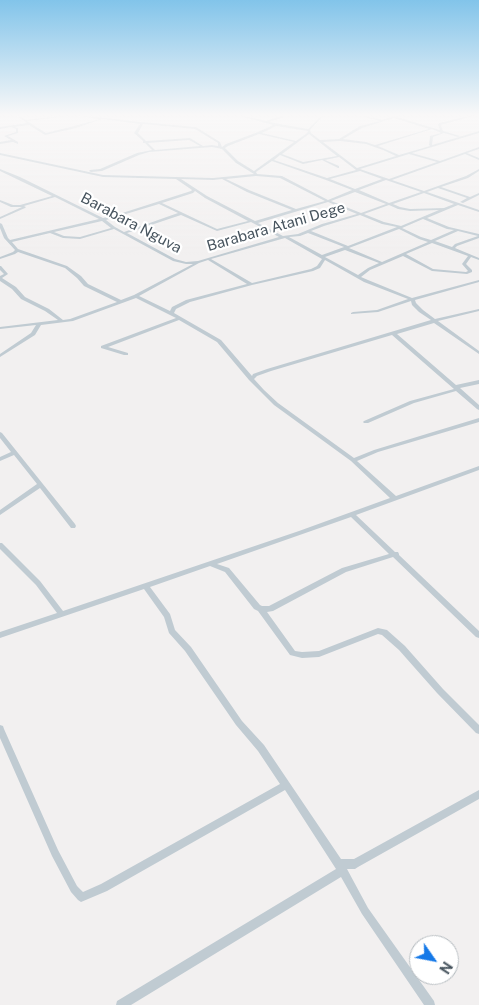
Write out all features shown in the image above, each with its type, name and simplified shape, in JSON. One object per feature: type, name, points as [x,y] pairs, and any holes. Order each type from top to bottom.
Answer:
[{"type":"street","points":[[37,162],[116,177],[223,179],[255,173],[280,177],[328,201],[479,259]]},
{"type":"street","points":[[80,171],[101,170],[120,162]]},
{"type":"street","points":[[237,162],[255,173]]},
{"type":"street","points":[[255,173],[270,162]]},
{"type":"street","points":[[278,162],[327,179],[404,210],[446,209]]},
{"type":"street","points":[[328,162],[338,167]]},
{"type":"street","points":[[348,162],[359,170],[479,211]]},
{"type":"street","points":[[327,179],[382,162]]},
{"type":"street","points":[[159,203],[217,230],[254,222],[328,201],[444,162]]},
{"type":"street","name":"Barabara Nguva","points":[[0,170],[85,210],[174,260],[186,263],[198,262]]},
{"type":"street","name":"Barabara Atani Dege","points":[[198,262],[361,214],[479,170]]},
{"type":"street","points":[[472,174],[479,176]]},
{"type":"street","points":[[177,178],[206,197],[323,258],[358,276],[412,299],[418,308],[434,321],[479,353]]},
{"type":"street","points":[[223,179],[296,210]]},
{"type":"street","points":[[437,187],[469,198]]},
{"type":"street","points":[[9,242],[104,220],[192,192],[195,189]]},
{"type":"street","points":[[462,202],[479,194]]},
{"type":"street","points":[[0,218],[30,204],[54,196]]},
{"type":"street","points":[[0,201],[16,206],[30,204]]},
{"type":"street","points":[[171,313],[174,308],[188,302],[251,284],[312,270],[319,267],[323,258],[457,204]]},
{"type":"street","points":[[124,233],[180,214]]},
{"type":"street","points":[[424,218],[448,228],[479,236]]},
{"type":"street","points":[[0,224],[9,242],[16,250],[66,267],[79,276],[86,285],[119,301]]},
{"type":"street","points":[[51,233],[63,237],[80,238],[114,228]]},
{"type":"street","points":[[358,276],[382,263],[458,230]]},
{"type":"street","points":[[307,231],[382,263]]},
{"type":"street","points":[[456,250],[453,248],[456,245],[479,236]]},
{"type":"street","points":[[0,258],[14,253],[16,250]]},
{"type":"street","points":[[404,255],[432,270],[467,273],[471,271],[464,264],[470,256]]},
{"type":"street","points":[[208,259],[251,284]]},
{"type":"street","points":[[0,328],[62,321],[83,316],[136,296],[176,276],[198,262]]},
{"type":"street","points":[[0,268],[6,274],[0,278],[14,288],[23,298],[47,310],[62,321]]},
{"type":"street","points":[[353,313],[378,311],[412,299],[479,281]]},
{"type":"street","points":[[136,296],[171,313],[219,341],[272,400],[295,420],[353,460],[395,499]]},
{"type":"street","points":[[252,377],[393,333],[479,310]]},
{"type":"street","points":[[126,354],[103,347],[180,318]]},
{"type":"street","points":[[0,356],[33,334],[39,324]]},
{"type":"street","points":[[393,333],[479,408]]},
{"type":"street","points":[[366,422],[412,402],[479,382]]},
{"type":"street","points":[[353,460],[376,451],[479,420]]},
{"type":"street","points":[[0,434],[73,526]]},
{"type":"street","points":[[0,459],[14,453]]},
{"type":"street","points":[[0,635],[352,515],[479,468]]},
{"type":"street","points":[[0,513],[40,485]]},
{"type":"street","points":[[352,515],[396,554],[479,635]]},
{"type":"street","points":[[0,545],[38,583],[61,613]]},
{"type":"street","points":[[261,609],[270,609],[280,605],[344,570],[396,554]]},
{"type":"street","points":[[224,568],[226,558]]},
{"type":"street","points":[[210,564],[224,568],[261,609],[294,653],[302,655],[319,654],[378,631],[391,636],[440,691],[479,730]]},
{"type":"street","points":[[146,586],[166,616],[172,630],[188,649],[239,723],[260,748],[341,867],[364,911],[430,1005]]},
{"type":"street","points":[[0,729],[55,853],[70,882],[81,897],[104,888],[286,786]]},
{"type":"street","points":[[121,1005],[341,867],[355,864],[479,794]]}]
